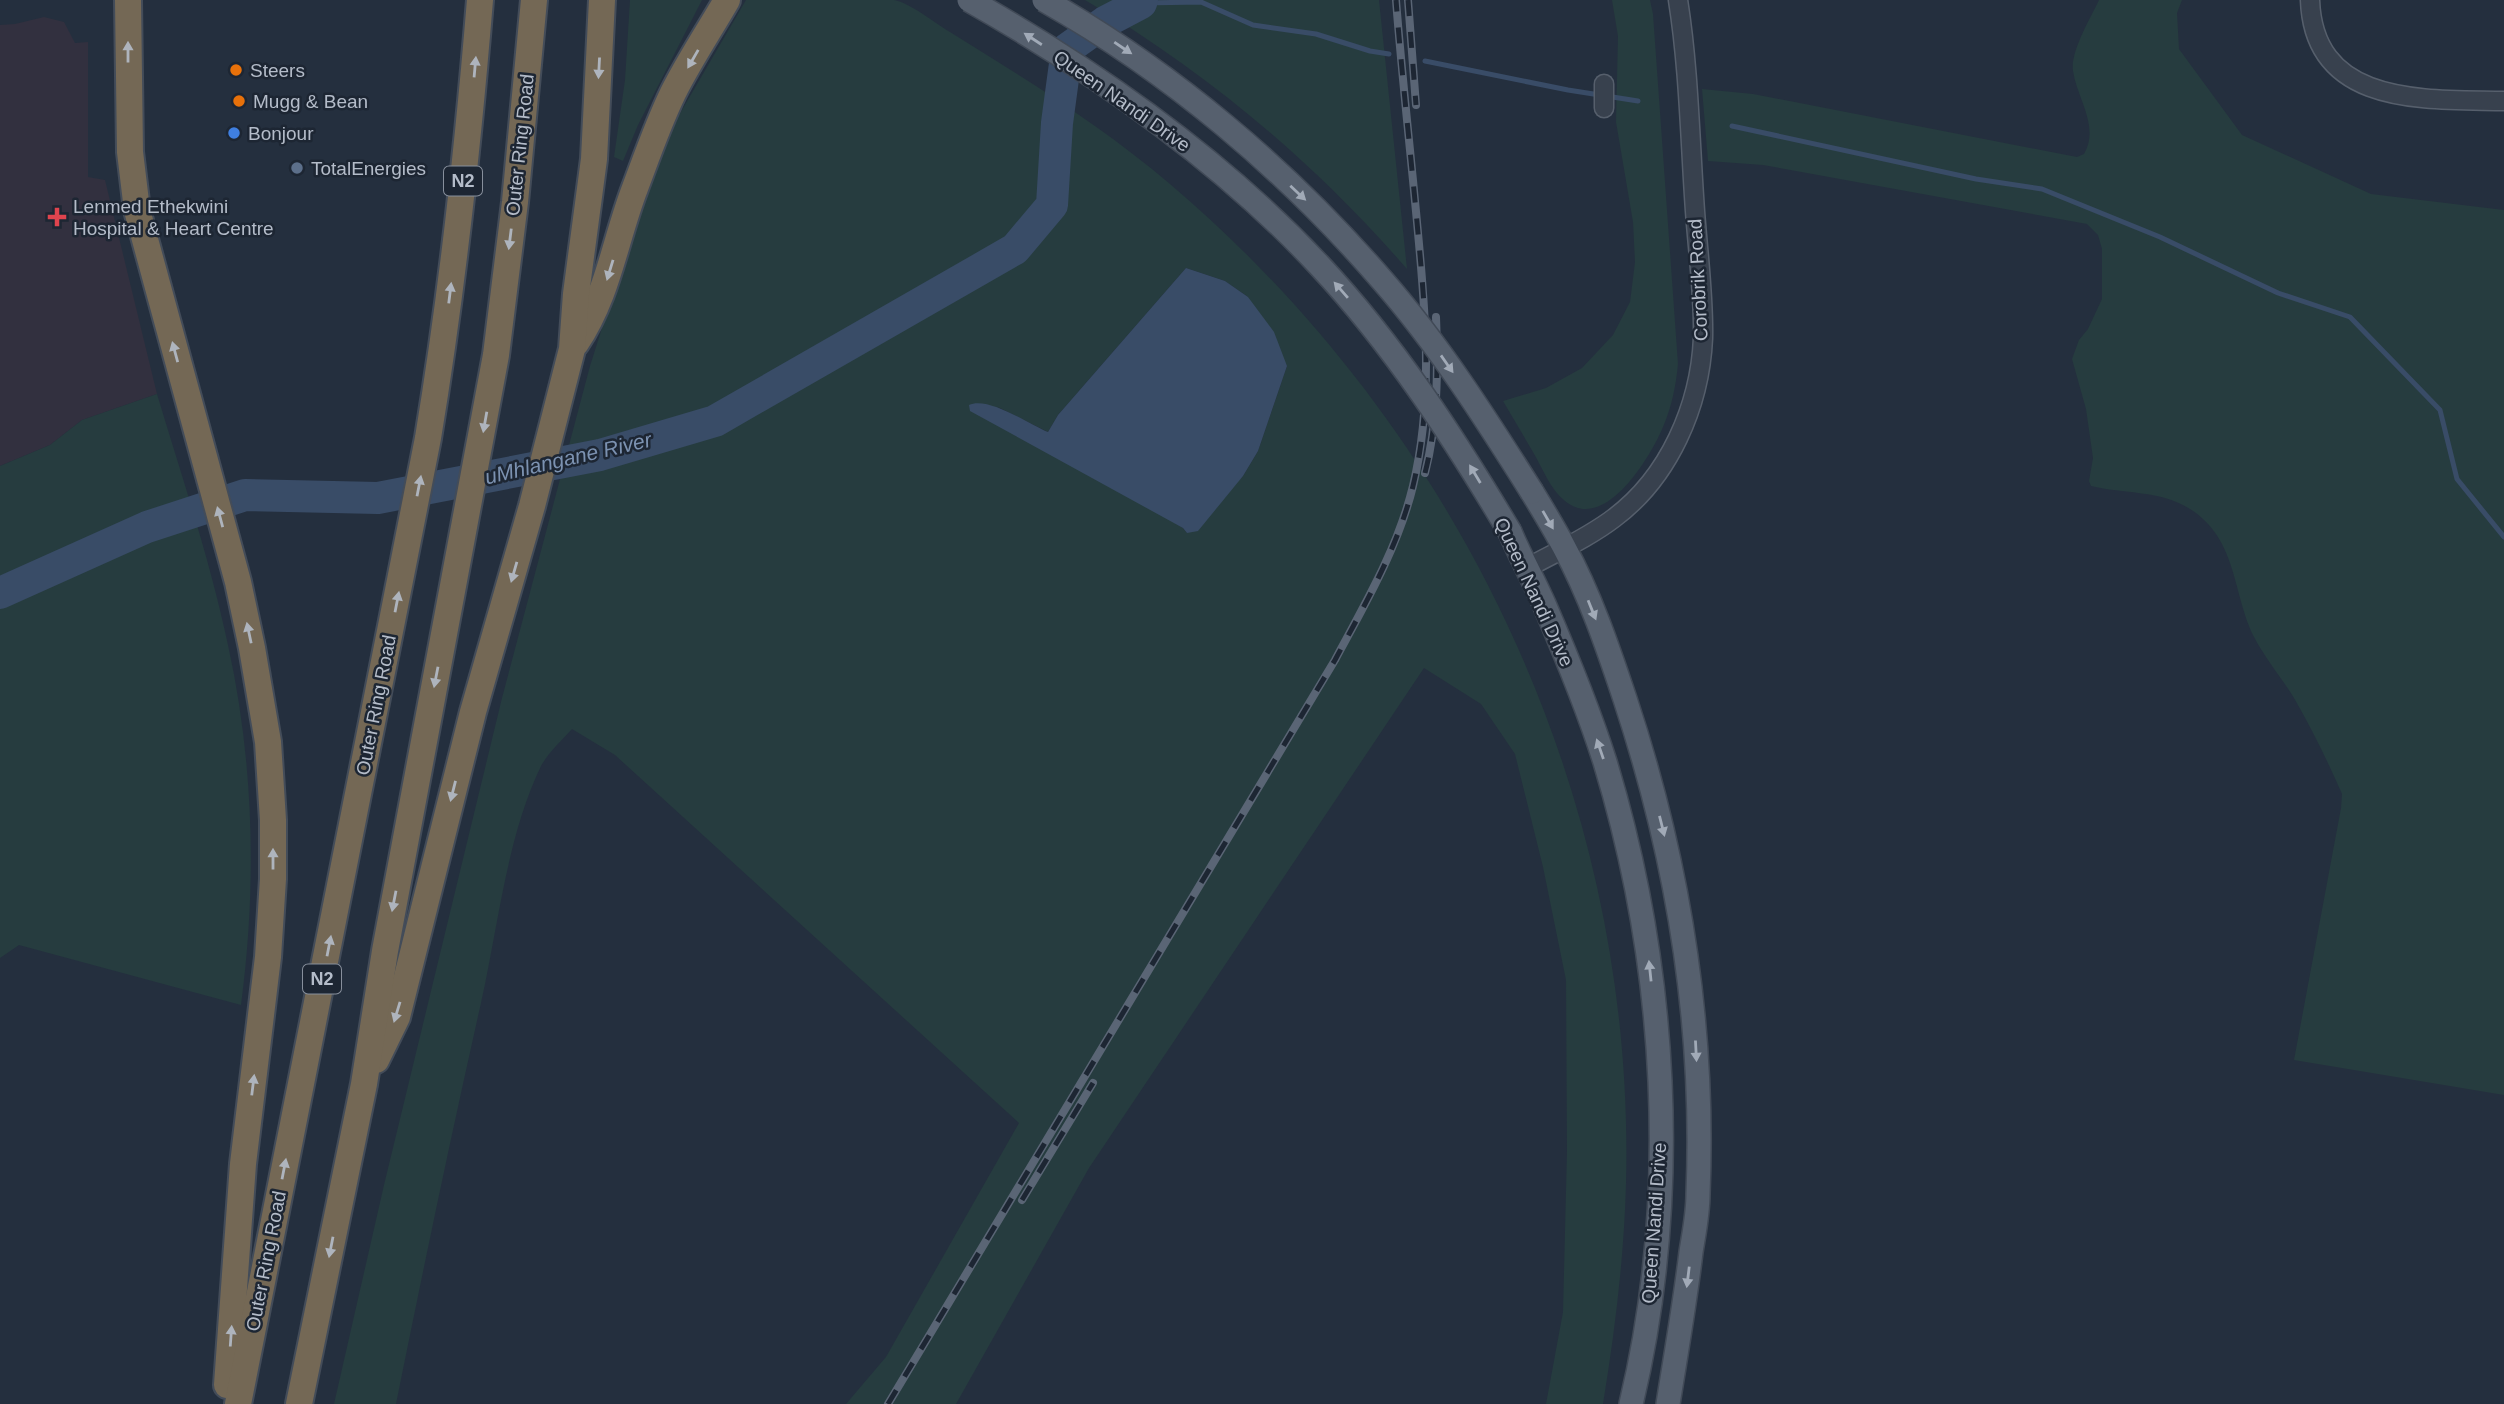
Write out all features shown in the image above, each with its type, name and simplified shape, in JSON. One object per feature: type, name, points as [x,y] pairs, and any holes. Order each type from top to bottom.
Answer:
[{"type":"highway","points":[[128,0],[130,152],[138,209],[238,582],[268,742],[273,820],[273,879],[268,957],[243,1164],[226,1404]]},
{"type":"highway","name":"Outer Ring Road","points":[[238,1404],[406,553],[441,361],[461,207],[480,0]]},
{"type":"highway","name":"Outer Ring Road","points":[[299,1404],[363,1084],[385,951],[496,355],[515,202],[534,0]]},
{"type":"highway","points":[[363,1084],[397,1017],[473,712],[533,506],[569,360],[594,159],[602,0]]},
{"type":"highway","points":[[569,360],[603,293],[633,193],[673,93],[727,0]]},
{"type":"main road","name":"Queen Nandi Drive","points":[[969,0],[1168,129],[1248,197],[1319,265],[1404,367],[1465,457],[1510,532],[1544,604],[1604,760],[1627,844],[1646,933],[1660,1093],[1661,1182],[1651,1283],[1631,1404]]},
{"type":"main road","name":"Queen Nandi Drive","points":[[1044,0],[1125,49],[1250,148],[1317,210],[1383,280],[1491,426],[1564,547],[1598,622],[1647,767],[1670,863],[1686,951],[1696,1045],[1698,1197],[1685,1303],[1668,1404]]},
{"type":"street","name":"Corobrik Road","points":[[1527,568],[1614,519],[1636,499],[1665,463],[1678,440],[1697,383],[1703,335],[1678,0]]},
{"type":"street","points":[[2310,0],[2314,26],[2328,56],[2341,69],[2372,90],[2434,99],[2504,101]]},
{"type":"street","points":[[1604,84],[1604,108]]},
{"type":"shaded area","name":"Lenmed Ethekwini Hospital & Heart Centre","points":[[44,17],[64,22],[75,43],[88,42],[88,177],[105,180],[157,394],[82,420],[50,445],[0,466],[0,25]]},
{"type":"green space","points":[[630,0],[702,0],[638,125],[623,161],[614,157],[625,80]]},
{"type":"green space","points":[[746,0],[900,2],[1063,104],[1118,142],[1170,184],[1274,282],[1365,390],[1445,507],[1511,632],[1563,764],[1600,900],[1621,1041],[1626,1184],[1618,1294],[1603,1404],[1546,1404],[1563,1312],[1567,1151],[1566,980],[1543,867],[1515,754],[1481,704],[1424,668],[1089,1168],[956,1404],[846,1404],[886,1357],[1019,1123],[615,755],[572,729],[541,766],[529,793],[512,852],[396,1404],[334,1404],[502,698],[590,366],[649,179],[679,115]],"holes":[[[1186,268],[1225,281],[1248,297],[1287,366],[1258,451],[1243,476],[1187,533],[996,406],[1048,432],[1058,415]]]},
{"type":"green space","points":[[1085,0],[1379,0],[1407,269],[1334,191],[1257,121],[1174,58]]},
{"type":"green space","points":[[1612,0],[1650,0],[1653,14],[1678,364],[1666,419],[1657,440],[1637,472],[1610,500],[1596,507],[1580,508],[1565,501],[1555,491],[1503,401],[1546,388],[1582,368],[1613,335],[1630,302],[1635,262],[1633,222],[1616,122],[1618,36]]},
{"type":"green space","points":[[2099,0],[2182,0],[2177,13],[2179,49],[2242,135],[2371,194],[2504,210],[2504,1095],[2294,1060],[2342,794],[2301,710],[2253,635],[2231,566],[2217,535],[2205,521],[2179,503],[2154,495],[2091,486],[2089,481],[2093,458],[2086,409],[2072,359],[2079,340],[2088,329],[2102,299],[2102,249],[2098,235],[2087,224],[1763,165],[1708,161],[1702,89],[1753,94],[2077,157],[2084,154],[2090,133],[2075,81],[2073,63],[2082,35]]},
{"type":"green space","points":[[157,394],[213,582],[237,689],[248,779],[251,869],[241,1005],[19,945],[0,958],[0,466],[50,445],[82,420]]},
{"type":"water","points":[[1186,268],[1225,281],[1248,297],[1274,332],[1287,366],[1258,451],[1243,476],[1198,531],[1187,533],[1183,528],[970,411],[969,405],[977,403],[997,407],[1048,432],[1058,415]]},
{"type":"waterway","name":"uMhlangane River","points":[[0,593],[147,527],[245,495],[378,498],[600,455],[715,421],[1015,249],[1052,205],[1057,123],[1067,49],[1142,0]]},
{"type":"waterway","points":[[1141,3],[1201,2],[1253,25],[1316,34],[1370,51],[1389,54]]},
{"type":"waterway","points":[[1425,61],[1568,90],[1638,101]]},
{"type":"waterway","points":[[1732,126],[1976,179],[2042,189],[2160,237],[2278,293],[2350,317],[2440,410],[2457,479],[2504,537]]},
{"type":"railway","points":[[888,1404],[1335,660],[1380,575],[1407,509],[1423,423],[1426,360],[1421,265],[1396,0]]},
{"type":"railway","points":[[1408,0],[1416,105]]},
{"type":"railway","points":[[1425,473],[1436,396],[1436,317]]},
{"type":"railway","points":[[1022,1200],[1093,1083]]},
{"type":"place","name":"Steers","points":[[236,70]]},
{"type":"place","name":"Mugg & Bean","points":[[239,101]]},
{"type":"place","name":"Bonjour","points":[[234,133]]},
{"type":"place","name":"TotalEnergies","points":[[297,168]]},
{"type":"place","name":"Lenmed Ethekwini Hospital & Heart Centre","points":[[57,217]]}]
